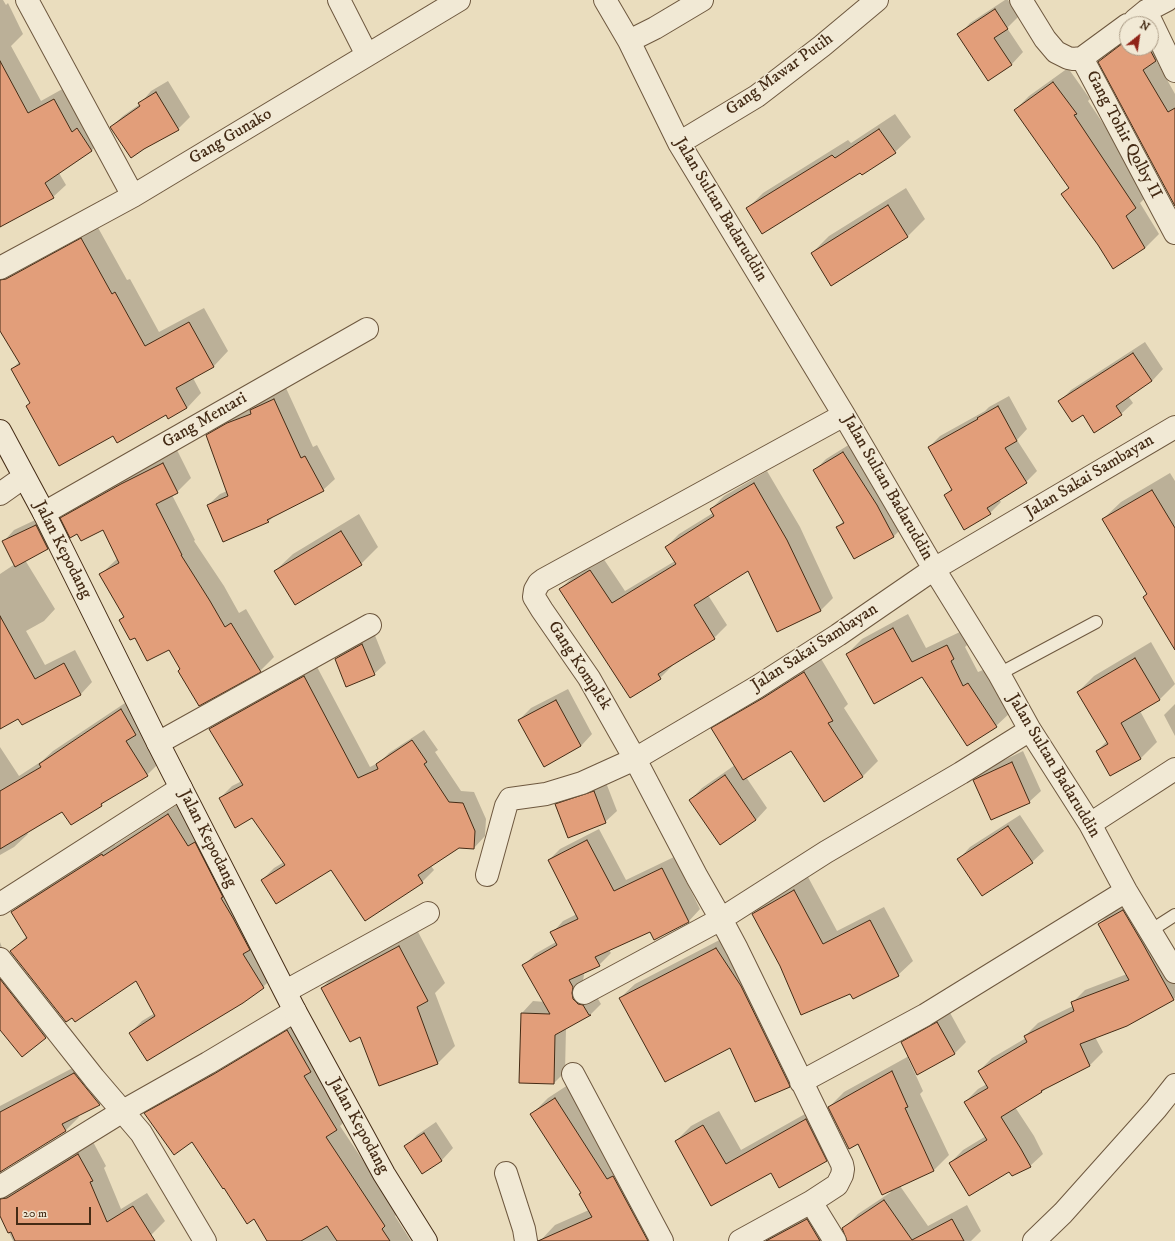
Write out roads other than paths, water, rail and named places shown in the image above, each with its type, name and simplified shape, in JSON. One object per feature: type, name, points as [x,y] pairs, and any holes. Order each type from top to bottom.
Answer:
[{"type":"street","points":[[27,0],[133,196]]},
{"type":"street","points":[[339,0],[367,55]]},
{"type":"street","name":"Gang Gunako","points":[[0,268],[133,196],[459,0]]},
{"type":"street","name":"Jalan Sultan Badaruddin","points":[[605,0],[629,41],[679,143],[844,415],[934,569],[999,674],[1030,730],[1090,824],[1126,890],[1175,972]]},
{"type":"street","points":[[629,41],[655,28],[702,0]]},
{"type":"street","name":"Gang Mawar Putih","points":[[679,143],[757,96],[822,46],[877,0]]},
{"type":"street","points":[[1020,0],[1045,39],[1056,52],[1073,59],[1082,58],[1119,31]]},
{"type":"street","points":[[1140,16],[1167,0]]},
{"type":"street","points":[[1146,11],[1175,71]]},
{"type":"street","name":"Gang Tohir Qolby II","points":[[1082,58],[1175,232]]},
{"type":"street","name":"Gang Mentari","points":[[44,513],[367,329]]},
{"type":"street","name":"Gang Komplek","points":[[740,1241],[811,1202],[837,1185],[843,1169],[842,1164],[737,949],[635,759],[589,678],[534,596],[535,590],[539,583],[844,415]]},
{"type":"street","name":"Jalan Sakai Sambayan","points":[[487,875],[506,806],[510,799],[546,794],[582,783],[635,759],[757,687],[838,635],[934,569],[1175,427]]},
{"type":"street","name":"Jalan Kepodang","points":[[0,431],[44,513],[158,743],[295,1011],[384,1174],[426,1241]]},
{"type":"street","points":[[0,494],[24,477]]},
{"type":"street","points":[[158,743],[370,625]]},
{"type":"street","points":[[584,993],[721,919],[826,852],[961,773],[1030,730]]},
{"type":"street","points":[[1090,824],[1175,769]]},
{"type":"street","points":[[0,904],[181,788]]},
{"type":"street","points":[[801,1082],[925,1015],[1126,890]]},
{"type":"street","points":[[286,991],[428,913]]},
{"type":"street","points":[[0,959],[94,1078],[141,1133],[205,1241]]},
{"type":"street","points":[[0,1187],[123,1111],[208,1063],[295,1011]]},
{"type":"street","points":[[573,1074],[662,1241]]},
{"type":"street","points":[[1034,1241],[1063,1213],[1156,1109],[1175,1085]]},
{"type":"street","points":[[506,1173],[524,1229],[526,1241]]},
{"type":"street","points":[[811,1202],[835,1241]]},
{"type":"lane","points":[[999,674],[1096,622]]},
{"type":"lane","points":[[1150,931],[1175,915]]}]
